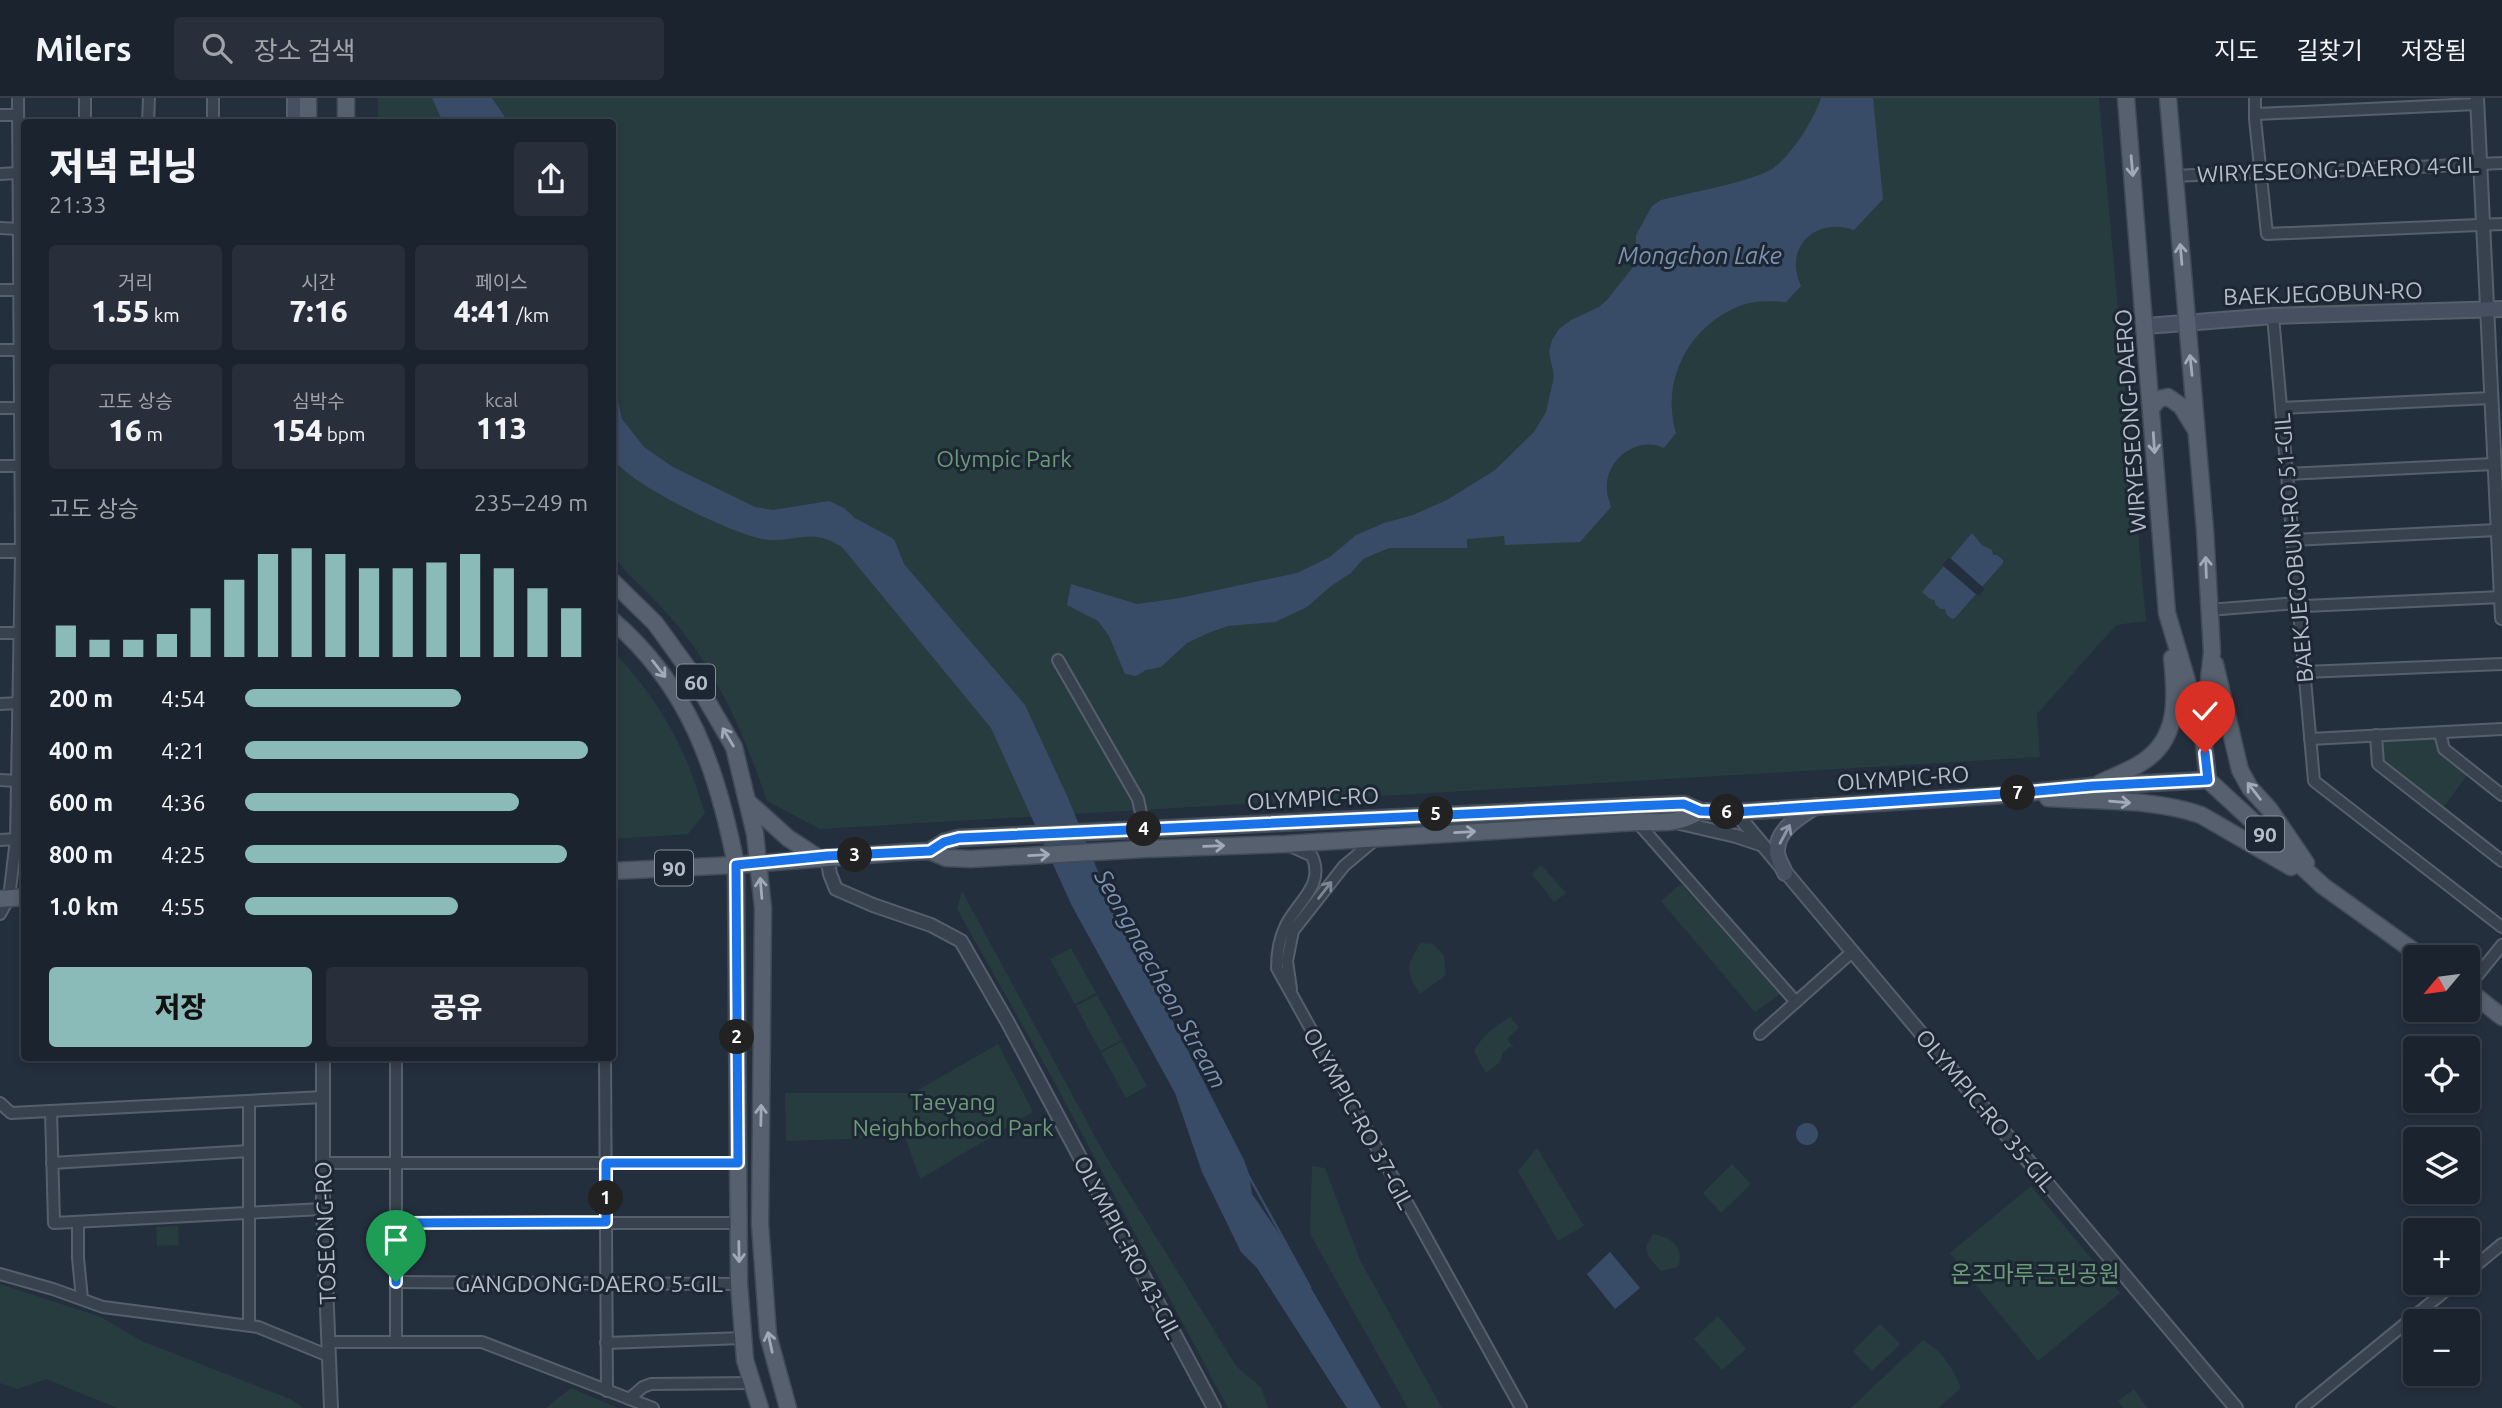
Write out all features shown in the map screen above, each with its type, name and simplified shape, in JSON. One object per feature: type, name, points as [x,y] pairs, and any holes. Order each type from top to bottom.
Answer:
[{"type":"main road","points":[[295,98],[295,119]]},
{"type":"main road","points":[[308,98],[308,119]]},
{"type":"main road","points":[[346,98],[346,119]]},
{"type":"main road","name":"WIRYESEONG-DAERO","points":[[2126,98],[2167,613],[2203,735],[2208,780]]},
{"type":"main road","name":"WIRYESEONG-DAERO","points":[[2168,98],[2205,530],[2212,652],[2203,735]]},
{"type":"main road","name":"BAEKJEGOBUN-RO","points":[[2146,326],[2273,316],[2495,310]]},
{"type":"main road","points":[[2151,408],[2159,399],[2168,397],[2181,406],[2197,432]]},
{"type":"main road","name":"60","points":[[616,585],[654,623],[689,670],[734,747],[747,802],[759,862],[763,908],[760,1224],[768,1335],[788,1408]]},
{"type":"main road","points":[[2093,786],[2146,761],[2158,748],[2175,716],[2176,693],[2167,613]]},
{"type":"main road","name":"60","points":[[616,623],[638,642],[670,684],[702,740],[724,806],[736,865],[739,1284],[743,1338],[760,1408]]},
{"type":"main road","points":[[2212,652],[2240,770],[2250,788],[2270,810],[2323,886]]},
{"type":"main road","name":"OLYMPIC-RO","points":[[930,851],[944,842],[959,838],[1684,804],[1700,811],[1735,812],[2208,780]]},
{"type":"main road","name":"90","points":[[2208,780],[2323,886]]},
{"type":"main road","name":"90","points":[[2003,794],[2120,802],[2186,810],[2200,815],[2323,886],[2405,945]]},
{"type":"main road","points":[[747,802],[788,838],[822,857]]},
{"type":"main road","points":[[1786,873],[1777,852],[1782,835],[1790,824],[1816,806]]},
{"type":"main road","name":"OLYMPIC-RO","points":[[616,871],[930,851],[946,858],[971,859],[1286,844],[1637,822],[1676,822],[1700,811]]},
{"type":"main road","points":[[2480,998],[2502,1017]]},
{"type":"street","points":[[18,98],[21,258]]},
{"type":"street","points":[[85,98],[85,119]]},
{"type":"street","points":[[148,119],[149,98]]},
{"type":"street","points":[[213,98],[213,119]]},
{"type":"street","points":[[2255,98],[2267,234],[2502,224]]},
{"type":"street","points":[[2257,114],[2477,101],[2483,225],[2495,310],[2491,398],[2502,618]]},
{"type":"street","points":[[0,115],[18,115]]},
{"type":"street","name":"WIRYESEONG-DAERO 4-GIL","points":[[2175,176],[2502,163]]},
{"type":"street","points":[[0,174],[18,173]]},
{"type":"street","points":[[0,228],[19,229]]},
{"type":"street","points":[[0,466],[21,466],[21,279]]},
{"type":"street","points":[[0,290],[19,290]]},
{"type":"street","name":"BAEKJEGOBUN-RO 51-GIL","points":[[2273,316],[2314,781],[2502,927]]},
{"type":"street","points":[[0,350],[20,350]]},
{"type":"street","points":[[2281,408],[2491,398]]},
{"type":"street","points":[[0,408],[20,408]]},
{"type":"street","points":[[2286,474],[2494,464]]},
{"type":"street","points":[[2292,540],[2497,530]]},
{"type":"street","points":[[0,551],[21,551]]},
{"type":"street","points":[[2208,610],[2297,603],[2305,606],[2501,597]]},
{"type":"street","points":[[0,914],[8,897],[16,839],[21,759],[21,606]]},
{"type":"street","points":[[0,634],[20,633]]},
{"type":"street","points":[[1058,660],[1138,799],[1145,829]]},
{"type":"street","points":[[2304,672],[2502,664]]},
{"type":"street","points":[[0,704],[19,703]]},
{"type":"street","points":[[2310,739],[2502,729]]},
{"type":"street","points":[[2440,733],[2444,749],[2502,795]]},
{"type":"street","points":[[2376,735],[2378,764],[2502,861]]},
{"type":"street","points":[[0,780],[18,781]]},
{"type":"street","name":"OLYMPIC-RO 35-GIL","points":[[1735,812],[2236,1408]]},
{"type":"street","points":[[1637,822],[1796,1002]]},
{"type":"street","points":[[1676,822],[1736,835],[1762,845]]},
{"type":"street","name":"OLYMPIC-RO 37-GIL","points":[[1378,837],[1343,866],[1293,931],[1287,961],[1292,995],[1521,1408]]},
{"type":"street","points":[[0,840],[16,839]]},
{"type":"street","points":[[1286,844],[1312,856],[1317,867],[1317,878],[1280,938],[1277,968],[1292,995]]},
{"type":"street","name":"OLYMPIC-RO 43-GIL","points":[[822,857],[836,888],[873,905],[931,925],[961,941],[1007,1021],[1214,1408]]},
{"type":"street","points":[[2480,973],[2502,945]]},
{"type":"street","points":[[1760,1034],[1852,952]]},
{"type":"street","name":"TOSEONG-RO","points":[[323,1061],[323,1209],[331,1408]]},
{"type":"street","points":[[396,1342],[397,1061]]},
{"type":"street","points":[[606,1061],[607,1391]]},
{"type":"street","points":[[0,1103],[11,1113],[324,1097]]},
{"type":"street","points":[[249,1101],[249,1325]]},
{"type":"street","points":[[51,1111],[54,1223],[323,1209]]},
{"type":"street","points":[[52,1163],[249,1151]]},
{"type":"street","points":[[323,1163],[738,1163]]},
{"type":"street","points":[[78,1222],[82,1299]]},
{"type":"street","points":[[396,1223],[738,1223]]},
{"type":"street","points":[[2480,1262],[2502,1244]]},
{"type":"street","points":[[0,1274],[103,1307],[258,1327],[329,1356]]},
{"type":"street","name":"GANGDONG-DAERO 5-GIL","points":[[396,1282],[739,1284]]},
{"type":"street","points":[[2302,1408],[2440,1295]]},
{"type":"street","points":[[606,1343],[743,1338]]},
{"type":"street","points":[[329,1342],[482,1342],[653,1408]]},
{"type":"street","points":[[629,1399],[651,1384],[752,1383]]},
{"type":"green space","name":"Olympic Park","points":[[378,98],[2099,98],[2146,621],[2116,625],[2037,714],[2040,757],[820,829],[767,801],[733,716],[700,655],[669,615],[616,560],[616,119],[378,119]]},
{"type":"green space","points":[[616,654],[660,711],[689,766],[705,813],[688,834],[616,839]]},
{"type":"green space","points":[[2432,737],[2437,742],[2438,751],[2468,774],[2442,809],[2382,762],[2380,744],[2385,739]]},
{"type":"green space","points":[[1541,865],[1566,893],[1554,902],[1532,874]]},
{"type":"green space","points":[[1681,884],[1780,994],[1755,1012],[1661,901]]},
{"type":"green space","points":[[962,891],[1105,1155],[1237,1367],[1261,1387],[1268,1408],[1228,1408],[1050,1074],[957,909]]},
{"type":"green space","points":[[1421,943],[1433,944],[1444,955],[1446,975],[1420,994],[1409,968]]},
{"type":"green space","points":[[1071,948],[1096,993],[1075,1004],[1050,959]]},
{"type":"green space","points":[[1097,995],[1122,1040],[1100,1051],[1076,1006]]},
{"type":"green space","points":[[1510,1017],[1519,1027],[1507,1039],[1516,1051],[1510,1046],[1503,1053],[1500,1062],[1486,1073],[1474,1051],[1489,1032]]},
{"type":"green space","points":[[1122,1041],[1147,1086],[1126,1098],[1101,1053]]},
{"type":"green space","name":"Taeyang Neighborhood Park","points":[[998,1044],[1033,1112],[920,1179],[905,1137],[786,1141],[785,1093],[913,1093]]},
{"type":"green space","points":[[1537,1148],[1584,1226],[1558,1241],[1518,1171]]},
{"type":"green space","points":[[1732,1164],[1751,1184],[1721,1213],[1703,1193]]},
{"type":"green space","points":[[1312,1166],[1325,1168],[1360,1260],[1442,1408],[1408,1408],[1310,1234]]},
{"type":"green space","name":"온조마루근린공원","points":[[2031,1186],[2120,1293],[2038,1361],[1950,1253]]},
{"type":"green space","points":[[178,1226],[179,1245],[157,1246],[156,1227]]},
{"type":"green space","points":[[1653,1234],[1675,1244],[1680,1254],[1678,1267],[1661,1271],[1648,1256],[1646,1247]]},
{"type":"green space","points":[[0,1284],[101,1317],[142,1341],[290,1399],[304,1408],[117,1408],[46,1379],[17,1389],[0,1383]]},
{"type":"green space","points":[[1718,1316],[1746,1349],[1722,1370],[1694,1339]]},
{"type":"green space","points":[[1880,1324],[1900,1344],[1872,1371],[1853,1351]]},
{"type":"green space","points":[[1923,1340],[1946,1361],[1961,1388],[1938,1408],[1851,1408]]},
{"type":"green space","points":[[571,1388],[618,1408],[546,1408]]},
{"type":"green space","points":[[2134,1389],[2147,1408],[2123,1408],[2118,1401]]},
{"type":"water","points":[[432,98],[492,98],[506,119],[442,119]]},
{"type":"water","name":"Mongchon Lake","points":[[1821,98],[1873,98],[1883,199],[1854,230],[1827,228],[1806,238],[1796,259],[1801,286],[1786,302],[1769,301],[1742,305],[1724,314],[1694,340],[1683,356],[1672,393],[1676,433],[1664,448],[1643,445],[1624,453],[1617,460],[1607,480],[1611,507],[1580,542],[1505,545],[1504,536],[1467,539],[1467,548],[1389,548],[1363,559],[1351,573],[1307,607],[1275,622],[1228,626],[1208,633],[1187,643],[1161,667],[1146,670],[1136,676],[1125,674],[1109,636],[1098,621],[1067,605],[1071,584],[1137,604],[1180,598],[1297,573],[1330,557],[1356,535],[1447,500],[1495,470],[1534,432],[1546,412],[1554,376],[1549,352],[1552,340],[1559,329],[1571,320],[1599,307],[1607,300],[1633,267],[1636,258],[1636,235],[1652,206],[1661,200],[1735,183],[1772,169],[1801,137]]},
{"type":"water","name":"Seongnaecheon Stream","points":[[616,392],[622,419],[644,447],[673,467],[755,507],[773,510],[829,501],[894,539],[904,564],[1025,705],[1068,798],[1106,891],[1244,1160],[1252,1194],[1280,1235],[1381,1408],[1347,1408],[1257,1268],[1241,1252],[1202,1172],[1175,1093],[1072,906],[991,728],[842,547],[822,538],[770,540],[735,530],[686,508],[624,470],[616,461]]},
{"type":"water","points":[[1972,533],[1982,545],[1992,550],[1993,555],[2003,560],[2003,563],[1952,619],[1945,609],[1935,604],[1935,600],[1922,592]]},
{"type":"water","points":[[1807,1123],[1817,1130],[1818,1134],[1811,1144],[1807,1145],[1797,1138],[1796,1134],[1803,1124]]},
{"type":"water","points":[[1610,1252],[1640,1288],[1615,1309],[1587,1274]]},
{"type":"pier","points":[[1949,557],[1985,589],[1978,596],[1942,565]]},
{"type":"waterway","name":"Seongnaecheon Stream","points":[[1247,1173],[1310,1287]]},
{"type":"route","points":[[396,1282],[396,1223],[606,1222],[606,1163],[738,1163],[736,865],[827,856],[930,851],[944,842],[959,838],[1684,804],[1700,811],[1735,812],[2093,786],[2172,783],[2208,780],[2205,753]]}]
